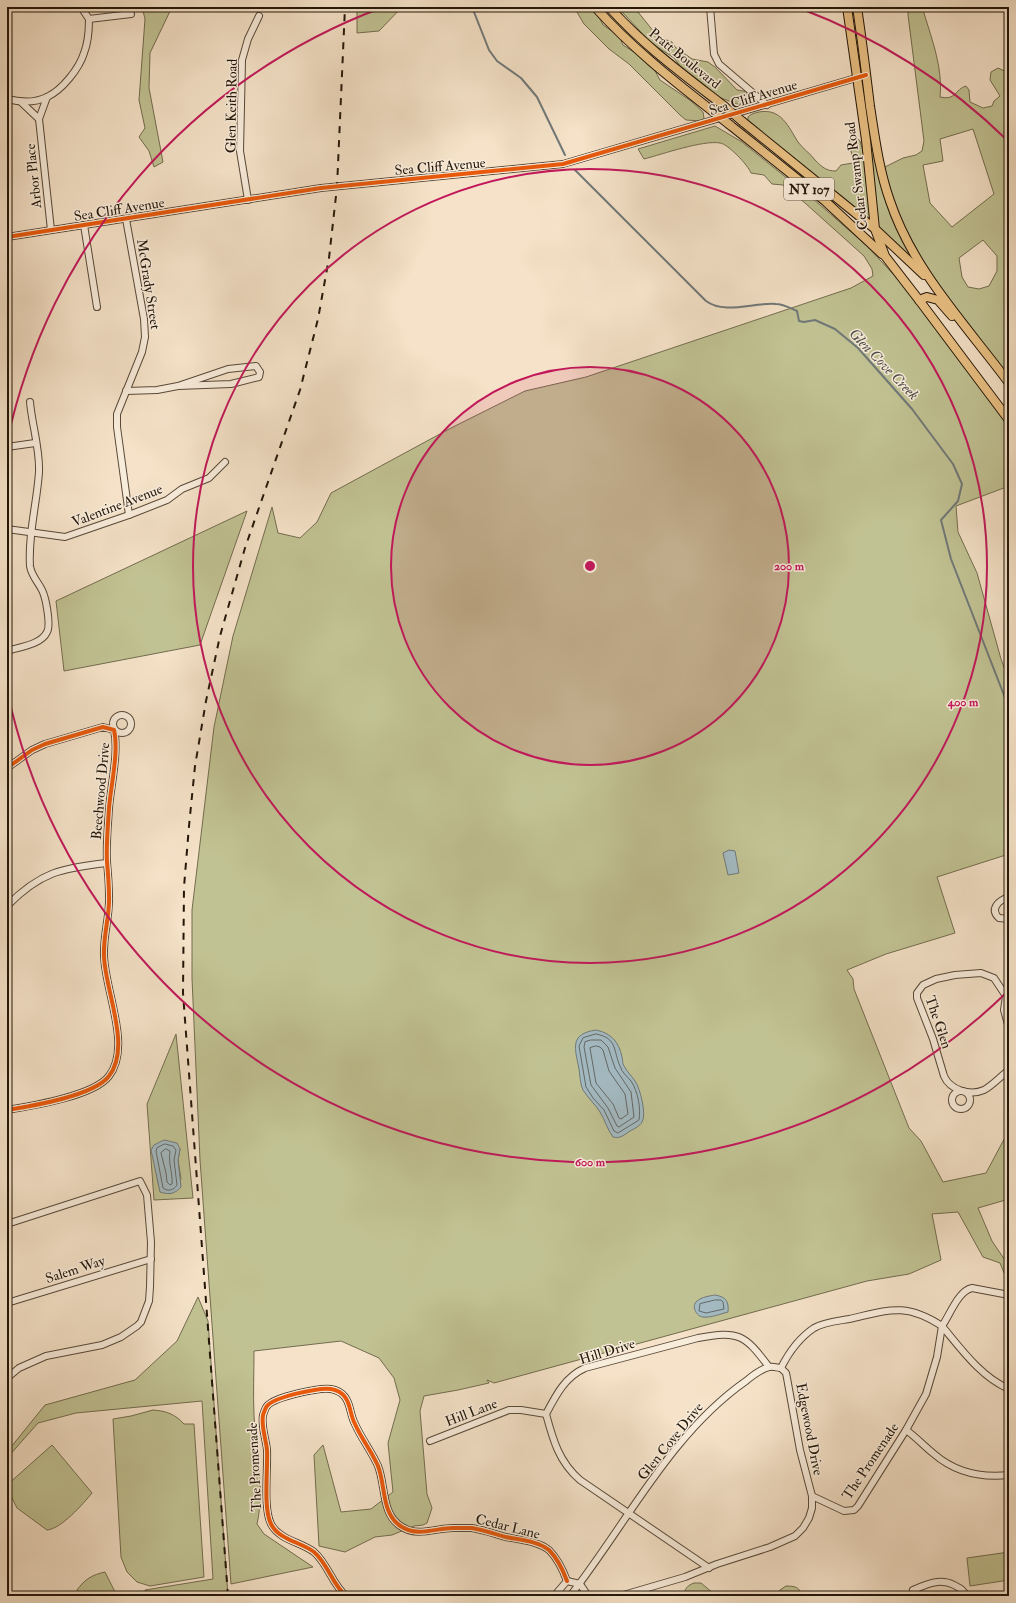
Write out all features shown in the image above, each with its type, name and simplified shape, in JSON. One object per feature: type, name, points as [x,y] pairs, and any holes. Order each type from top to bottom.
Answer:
[{"type":"main road","name":"Pratt Boulevard","points":[[595,7],[634,46],[665,74],[825,201],[884,256]]},
{"type":"main road","name":"Pratt Boulevard","points":[[609,7],[641,39],[672,66],[744,122],[875,229],[930,281]]},
{"type":"main road","name":"Cedar Swamp Road","points":[[847,7],[858,82],[875,229],[884,256],[1009,420]]},
{"type":"main road","name":"Cedar Swamp Road","points":[[857,7],[878,159],[890,202],[902,231],[930,281],[1009,382]]},
{"type":"main road","points":[[858,82],[863,89],[867,120],[873,126]]},
{"type":"main road","points":[[919,300],[927,297],[938,300],[968,337],[987,353]]},
{"type":"street","points":[[7,99],[22,102],[47,97],[63,85],[76,71],[81,62],[86,45],[89,20],[81,7]]},
{"type":"street","points":[[710,7],[714,54],[719,64],[767,105]]},
{"type":"street","points":[[89,20],[131,14]]},
{"type":"street","name":"Glen Keith Road","points":[[248,200],[240,151],[242,60],[248,40],[259,16]]},
{"type":"street","name":"Sea Cliff Avenue","points":[[7,237],[321,188],[563,164],[767,105],[790,96],[858,82],[866,75]]},
{"type":"street","name":"Arbor Place","points":[[47,97],[39,119],[51,230]]},
{"type":"street","points":[[22,102],[39,119]]},
{"type":"street","name":"McGrady Street","points":[[126,219],[144,319],[145,337],[142,352],[117,414],[117,427],[129,515]]},
{"type":"street","points":[[84,225],[97,307]]},
{"type":"street","points":[[126,391],[157,390],[178,386],[231,384],[259,377],[260,372],[256,366],[228,368],[178,386]]},
{"type":"street","points":[[7,651],[36,642],[43,638],[48,631],[43,594],[31,571],[31,523],[39,471],[30,402]]},
{"type":"street","points":[[7,447],[35,443]]},
{"type":"street","name":"Valentine Avenue","points":[[7,529],[65,537],[167,500],[182,489],[209,478],[225,462]]},
{"type":"street","name":"Beechwood Drive","points":[[7,768],[32,750],[59,739],[103,727],[114,730],[116,744],[109,815],[107,863],[110,897],[104,936],[104,955],[106,979],[116,1018],[118,1058],[114,1069],[104,1082],[78,1094],[37,1105],[7,1110]]},
{"type":"street","points":[[7,906],[30,884],[48,875],[73,867],[107,863]]},
{"type":"street","points":[[1009,897],[999,901],[995,909],[996,916],[999,918],[1009,919]]},
{"type":"street","name":"The Glen","points":[[1009,1028],[1004,1010],[1008,995],[994,978],[981,973],[956,975],[936,979],[923,985],[917,993],[918,1004],[933,1039],[946,1081],[958,1090],[984,1090],[1009,1070]]},
{"type":"street","points":[[7,1224],[140,1181],[147,1195],[151,1242],[149,1301],[141,1322],[137,1326],[102,1345],[65,1352],[33,1361],[19,1368],[7,1378]]},
{"type":"street","name":"Salem Way","points":[[7,1303],[151,1259]]},
{"type":"street","points":[[942,1326],[962,1293],[968,1289],[972,1288],[1009,1295]]},
{"type":"street","points":[[769,1367],[781,1368],[787,1355],[800,1340],[817,1327],[896,1309],[928,1316],[942,1326],[967,1357],[990,1377],[1009,1389]]},
{"type":"street","name":"The Promenade","points":[[812,1496],[844,1511],[854,1510],[862,1500],[906,1430],[926,1394],[936,1357],[942,1326]]},
{"type":"street","name":"Hill Drive","points":[[546,1414],[558,1391],[568,1379],[578,1371],[698,1338],[714,1335],[726,1335],[744,1339],[753,1346],[769,1367]]},
{"type":"street","name":"Glen Cove Drive","points":[[570,1596],[672,1454],[702,1418],[737,1387],[769,1367]]},
{"type":"street","name":"Edgewood Drive","points":[[781,1368],[786,1373],[800,1450],[812,1496]]},
{"type":"street","name":"Cedar Lane","points":[[274,1401],[290,1395],[323,1389],[339,1391],[345,1396],[350,1404],[354,1424],[378,1466],[389,1514],[402,1528],[414,1532],[452,1528],[472,1528],[536,1544],[554,1555],[562,1567],[567,1581]]},
{"type":"street","name":"The Promenade","points":[[274,1401],[267,1406],[263,1415],[263,1426],[267,1449],[268,1513],[271,1523],[280,1534],[308,1549],[319,1558],[338,1587],[346,1596]]},
{"type":"street","name":"Hill Lane","points":[[430,1440],[509,1410],[521,1410],[546,1414]]},
{"type":"street","points":[[546,1414],[552,1438],[569,1471],[709,1568]]},
{"type":"street","points":[[906,1430],[946,1464],[963,1472],[977,1476],[1009,1475]]},
{"type":"street","points":[[620,1596],[685,1577],[770,1547],[795,1536],[803,1528],[809,1518],[812,1508],[812,1496]]},
{"type":"street","points":[[554,1596],[567,1581],[580,1584],[588,1596]]},
{"type":"street","points":[[913,1590],[940,1581],[945,1581],[959,1587],[965,1592],[966,1596]]},
{"type":"green space","points":[[142,7],[172,7],[150,53],[149,88],[163,162],[154,167],[149,151],[139,137],[145,128],[139,100],[145,19]]},
{"type":"green space","points":[[357,7],[402,7],[379,31],[357,33]]},
{"type":"green space","points":[[574,7],[591,7],[603,25],[619,36],[623,45],[640,56],[654,69],[660,80],[691,101],[703,112],[704,118],[701,121],[686,120],[680,115],[629,64],[609,49],[584,24]]},
{"type":"green space","points":[[616,7],[634,7],[658,37],[672,42],[675,47],[692,59],[708,62],[715,67],[737,90],[749,94],[752,97],[751,102],[743,105],[737,104],[713,95],[687,75],[674,58],[651,43]]},
{"type":"green space","points":[[911,7],[921,7],[924,13],[940,75],[940,97],[945,98],[952,96],[962,87],[966,86],[969,90],[970,102],[983,108],[992,106],[994,101],[1000,96],[990,80],[991,72],[998,68],[1009,73],[1009,131],[1004,132],[1009,168],[1009,380],[931,281],[748,121],[749,116],[759,112],[767,111],[773,113],[787,124],[798,142],[820,165],[833,171],[836,171],[841,165],[853,163],[853,157],[849,145],[850,139],[857,138],[860,141],[863,151],[870,133],[877,150],[881,169],[903,158],[916,155],[922,151],[924,141],[908,9]],"holes":[[[973,129],[994,194],[952,227],[930,203],[923,165],[943,161],[940,139]],[[983,240],[997,256],[997,271],[989,286],[979,289],[968,287],[962,277],[959,258]]]},
{"type":"green space","points":[[715,126],[742,142],[819,204],[867,246],[906,288],[1009,423],[1009,486],[956,506],[958,532],[977,573],[1001,659],[1009,681],[1009,854],[937,877],[955,933],[886,954],[847,970],[853,979],[854,989],[909,1128],[921,1141],[943,1182],[986,1173],[1009,1130],[1009,1199],[978,1208],[992,1241],[1009,1266],[1009,1285],[1000,1263],[983,1257],[958,1212],[932,1214],[941,1260],[909,1274],[867,1281],[494,1383],[487,1380],[489,1383],[424,1396],[420,1411],[427,1494],[432,1508],[427,1523],[414,1526],[392,1535],[375,1537],[345,1552],[319,1546],[314,1455],[323,1445],[341,1512],[371,1509],[393,1492],[388,1443],[400,1400],[394,1378],[379,1358],[341,1341],[254,1351],[254,1416],[260,1484],[257,1524],[264,1534],[313,1567],[231,1584],[200,1160],[192,978],[192,910],[214,727],[233,636],[272,507],[278,533],[300,538],[317,522],[331,493],[451,428],[525,391],[586,377],[851,288],[873,276],[872,269],[864,256],[805,203],[783,185],[772,184],[764,175],[751,173],[737,155],[724,144],[704,144],[683,148],[644,159],[638,149]]},
{"type":"green space","points":[[247,511],[200,645],[64,671],[56,601]]},
{"type":"green space","points":[[176,1034],[193,1198],[154,1200],[147,1104]],"holes":[[[180,1149],[178,1160],[181,1179],[171,1194],[158,1183],[157,1175]]]},
{"type":"green space","points":[[198,1297],[208,1321],[228,1596],[145,1596],[145,1590],[213,1579],[202,1401],[76,1413],[38,1423],[7,1458],[7,1452],[45,1405],[135,1380],[177,1341]]},
{"type":"green space","points":[[153,1410],[170,1414],[184,1424],[194,1424],[204,1577],[150,1586],[137,1582],[127,1572],[121,1557],[113,1419]]},
{"type":"green space","points":[[52,1445],[92,1493],[65,1521],[53,1529],[47,1530],[17,1508],[7,1485]]},
{"type":"green space","points":[[1009,1552],[1009,1580],[970,1586],[967,1558]]},
{"type":"green space","points":[[105,1572],[117,1596],[78,1596],[77,1590],[86,1580]]},
{"type":"green space","points":[[694,1583],[701,1583],[713,1593],[747,1596],[684,1596],[687,1588]]},
{"type":"green space","points":[[786,1586],[797,1588],[802,1596],[778,1596],[780,1590]]},
{"type":"water","points":[[729,850],[735,851],[739,873],[728,875],[723,853]]},
{"type":"water","points":[[596,1030],[606,1033],[614,1039],[621,1052],[623,1065],[637,1084],[641,1095],[644,1114],[642,1122],[640,1125],[620,1137],[613,1137],[600,1112],[585,1093],[581,1085],[576,1055],[576,1043],[581,1035]]},
{"type":"water","points":[[164,1140],[177,1143],[180,1149],[178,1160],[181,1187],[169,1194],[160,1192],[151,1150],[154,1145]]},
{"type":"water","points":[[715,1295],[726,1300],[728,1312],[709,1317],[698,1315],[694,1308],[695,1303],[703,1298]]},
{"type":"waterway","name":"Glen Cove Creek","points":[[472,7],[489,50],[497,61],[521,78],[537,97],[565,155]]},
{"type":"waterway","name":"Glen Cove Creek","points":[[575,170],[706,301],[714,305],[731,308],[767,304],[786,306],[797,311],[799,321],[804,322],[815,320],[835,329],[858,348],[912,409],[953,464],[962,484],[958,501],[941,520],[951,559],[1009,708]]},
{"type":"railway","points":[[228,1596],[183,993],[184,887],[195,766],[206,701],[220,636],[245,548],[300,390],[318,319],[329,258],[337,187],[345,7]]},
{"type":"cycle path","points":[[7,237],[321,188],[563,164],[866,75]]},
{"type":"cycle path","points":[[7,768],[32,750],[45,744],[103,727],[114,730],[116,748],[109,808],[107,842],[109,903],[104,941],[104,956],[105,970],[116,1018],[118,1035],[118,1050],[115,1064],[109,1076],[101,1083],[90,1089],[62,1099],[7,1110]]},
{"type":"cycle path","points":[[346,1596],[337,1586],[319,1557],[309,1549],[279,1534],[271,1524],[269,1517],[266,1488],[267,1450],[263,1415],[265,1409],[271,1403],[278,1399],[298,1393],[331,1389],[339,1392],[345,1397],[353,1421],[378,1466],[387,1508],[395,1522],[402,1527],[408,1530],[421,1532],[447,1528],[472,1528],[534,1543],[545,1547],[552,1553],[560,1565],[567,1581]]}]
